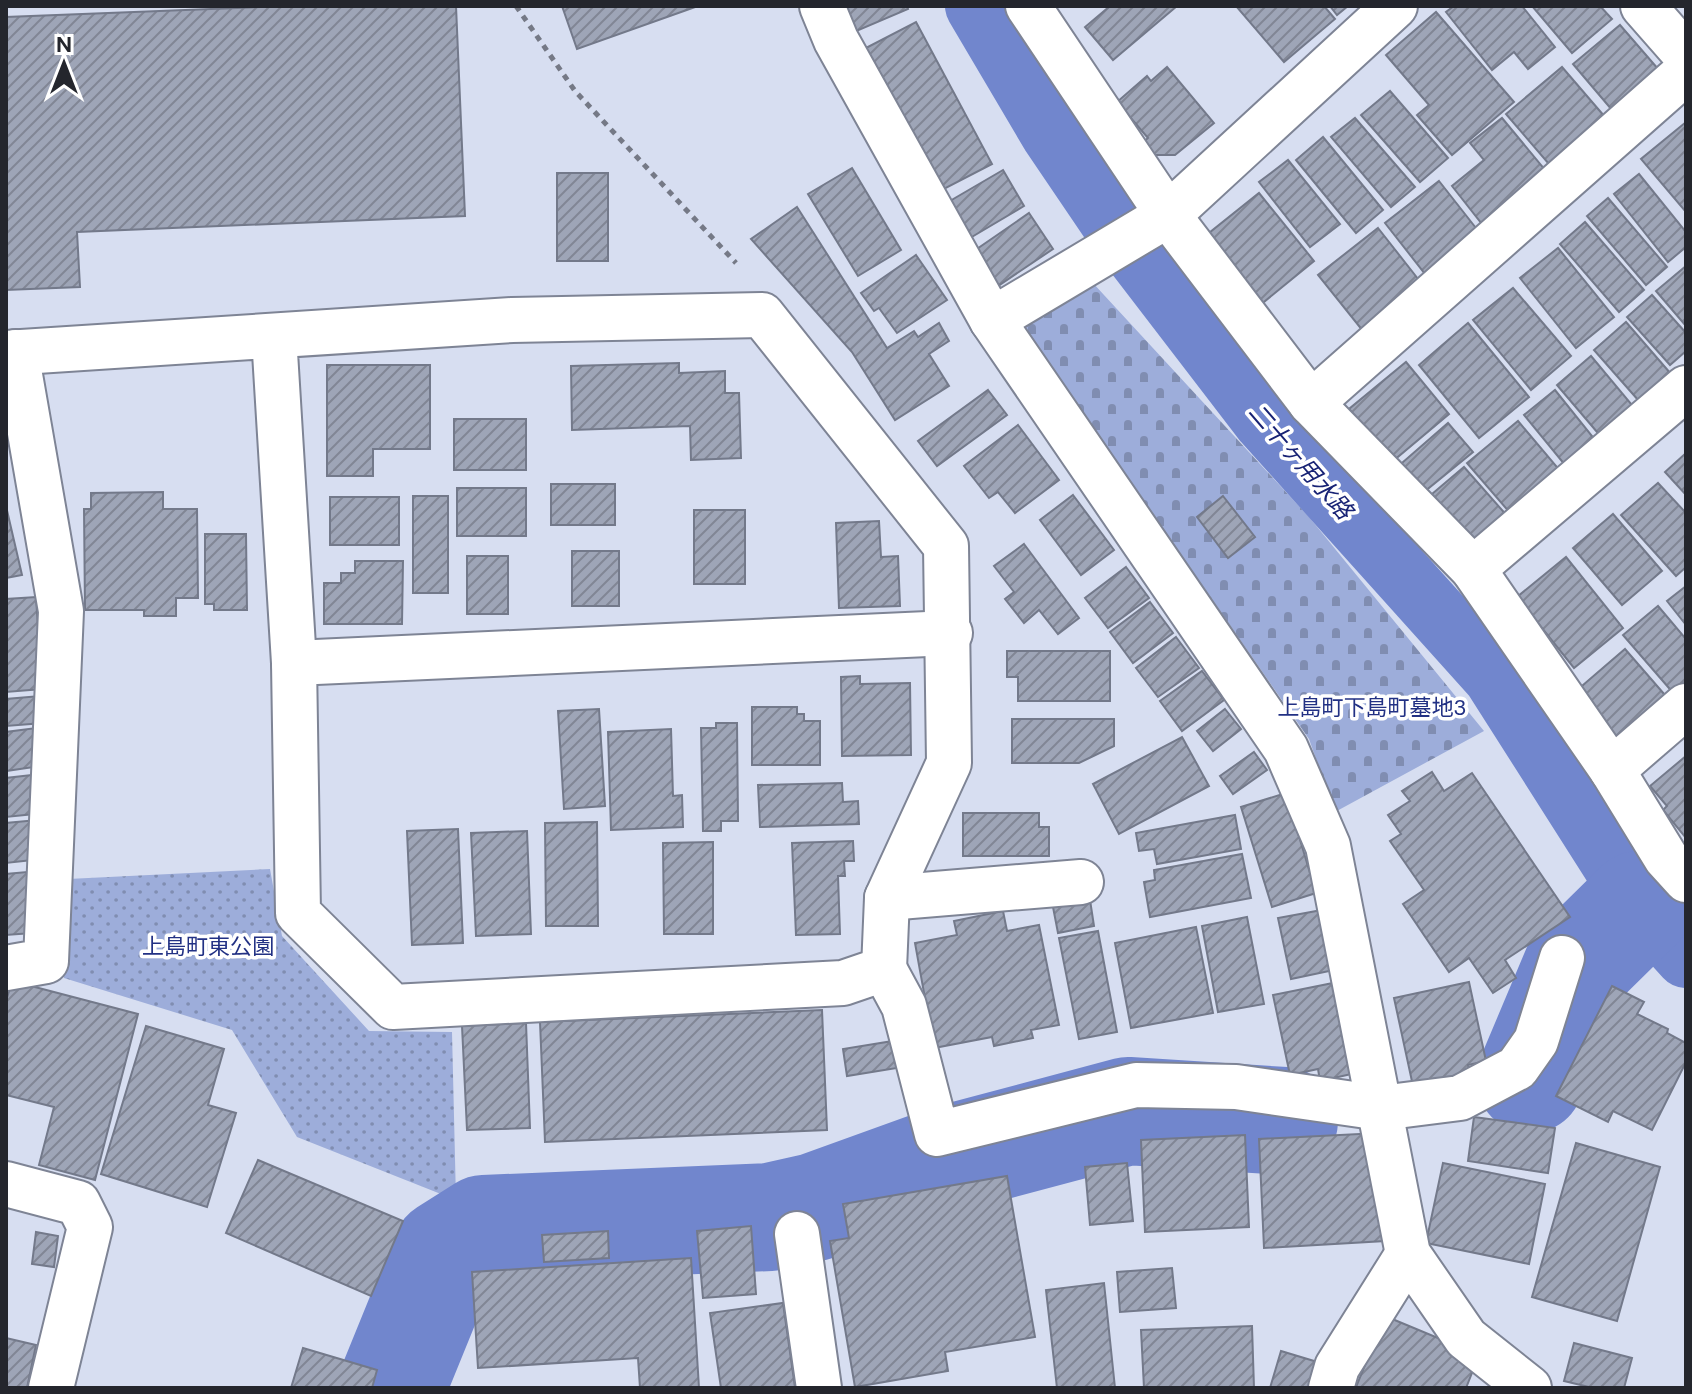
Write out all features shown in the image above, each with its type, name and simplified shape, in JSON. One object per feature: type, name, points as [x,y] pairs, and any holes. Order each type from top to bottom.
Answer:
[{"type":"street","points":[[822,6],[836,40],[992,320],[1286,749],[1328,846],[1408,1254],[1466,1338],[1529,1388]]},
{"type":"street","points":[[1028,6],[1151,226],[1311,403],[1473,569],[1612,770],[1666,858],[1686,880]]},
{"type":"street","points":[[992,320],[1151,226],[1395,6]]},
{"type":"street","points":[[1643,6],[1686,55]]},
{"type":"street","points":[[1311,403],[1686,72]]},
{"type":"street","points":[[6,968],[46,961],[61,611],[11,352],[512,320],[762,315],[946,546],[950,633],[949,763],[887,898],[884,969],[904,1006],[937,1134],[1136,1085],[1236,1087],[1381,1108],[1460,1098],[1517,1068],[1536,1041],[1562,958]]},
{"type":"street","points":[[274,336],[294,663],[298,913],[393,1007],[843,983],[884,969]]},
{"type":"street","points":[[1473,569],[1686,388]]},
{"type":"street","points":[[294,663],[950,633]]},
{"type":"street","points":[[1612,770],[1686,706]]},
{"type":"street","points":[[887,898],[1081,882]]},
{"type":"street","points":[[6,1184],[78,1203],[90,1227],[51,1388]]},
{"type":"street","points":[[797,1234],[819,1388]]},
{"type":"street","points":[[1331,1388],[1337,1367],[1408,1254]]},
{"type":"path","points":[[516,6],[575,91],[750,277],[762,315]]},
{"type":"green space","name":"上島町下島町墓地3","points":[[1092,282],[1309,517],[1484,731],[1335,812],[1309,739],[1022,326]]},
{"type":"green space","name":"上島町東公園","points":[[270,869],[282,936],[369,1031],[452,1032],[456,1200],[297,1137],[232,1030],[64,978],[68,879]]},
{"type":"building","points":[[288,6],[456,6],[465,216],[77,232],[80,287],[6,290],[6,17]]},
{"type":"building","points":[[562,6],[698,6],[577,49]]},
{"type":"building","points":[[843,6],[907,6],[908,9],[854,32]]},
{"type":"building","points":[[1110,6],[1177,6],[1113,60],[1085,27]]},
{"type":"building","points":[[1236,6],[1324,6],[1335,19],[1284,62]]},
{"type":"building","points":[[1330,6],[1348,6],[1337,15]]},
{"type":"building","points":[[1454,6],[1522,6],[1555,47],[1528,69],[1514,52],[1492,70],[1446,12]]},
{"type":"building","points":[[1532,6],[1600,6],[1612,19],[1572,53]]},
{"type":"building","points":[[1436,12],[1514,102],[1452,155],[1417,115],[1429,105],[1386,55]]},
{"type":"building","points":[[916,22],[992,164],[940,191],[864,49]]},
{"type":"building","points":[[1620,25],[1665,77],[1618,117],[1573,64]]},
{"type":"building","points":[[1167,67],[1214,123],[1175,155],[1150,155],[1141,144],[1148,138],[1117,102],[1147,76],[1151,81]]},
{"type":"building","points":[[1562,67],[1611,124],[1555,171],[1506,114]]},
{"type":"building","points":[[1390,91],[1448,158],[1420,182],[1361,115]]},
{"type":"building","points":[[1355,118],[1415,187],[1391,207],[1331,137]]},
{"type":"building","points":[[1502,118],[1546,171],[1482,224],[1452,186],[1484,160],[1470,143]]},
{"type":"building","points":[[1686,122],[1686,212],[1641,159]]},
{"type":"building","points":[[1323,137],[1383,210],[1356,233],[1296,160]]},
{"type":"building","points":[[1288,160],[1340,224],[1310,247],[1259,182]]},
{"type":"building","points":[[852,168],[901,250],[858,276],[808,194]]},
{"type":"building","points":[[1003,170],[1024,206],[965,241],[943,205]]},
{"type":"building","points":[[557,173],[608,173],[608,261],[557,261]]},
{"type":"building","points":[[1639,174],[1686,232],[1686,247],[1668,262],[1614,194]]},
{"type":"building","points":[[1439,181],[1483,237],[1429,279],[1385,223]]},
{"type":"building","points":[[1259,193],[1314,261],[1259,306],[1204,237]]},
{"type":"building","points":[[1608,198],[1667,267],[1646,285],[1587,216]]},
{"type":"building","points":[[797,207],[887,348],[914,331],[918,337],[939,323],[949,341],[929,354],[949,386],[895,420],[852,352],[751,239]]},
{"type":"building","points":[[1029,213],[1053,249],[998,286],[974,251]]},
{"type":"building","points":[[1585,222],[1644,290],[1619,312],[1560,244]]},
{"type":"building","points":[[1378,228],[1422,284],[1363,331],[1318,275]]},
{"type":"building","points":[[1558,248],[1614,317],[1576,348],[1520,278]]},
{"type":"building","points":[[916,255],[947,300],[897,333],[879,308],[874,311],[861,293]]},
{"type":"building","points":[[1686,266],[1686,326],[1656,291]]},
{"type":"building","points":[[1513,288],[1571,356],[1531,390],[1473,320]]},
{"type":"building","points":[[1652,295],[1686,333],[1686,351],[1670,365],[1627,317]]},
{"type":"building","points":[[1626,322],[1671,374],[1639,401],[1594,350]]},
{"type":"building","points":[[1468,323],[1529,397],[1479,438],[1419,365]]},
{"type":"building","points":[[1591,356],[1637,411],[1603,439],[1557,385]]},
{"type":"building","points":[[1406,362],[1449,414],[1393,461],[1349,409]]},
{"type":"building","points":[[679,363],[679,373],[725,371],[725,393],[739,393],[741,458],[691,460],[690,426],[572,430],[571,366]]},
{"type":"building","points":[[327,365],[430,365],[430,449],[373,449],[373,476],[327,476]]},
{"type":"building","points":[[988,390],[1007,415],[937,466],[918,441]]},
{"type":"building","points":[[1555,390],[1600,446],[1570,471],[1524,415]]},
{"type":"building","points":[[454,419],[526,419],[526,470],[454,470]]},
{"type":"building","points":[[1518,421],[1562,473],[1511,514],[1467,463]]},
{"type":"building","points":[[1448,423],[1473,452],[1419,496],[1395,469]]},
{"type":"building","points":[[1018,425],[1059,480],[1015,513],[998,492],[989,498],[964,466]]},
{"type":"building","points":[[1686,453],[1686,495],[1665,472]]},
{"type":"building","points":[[1464,467],[1509,518],[1471,551],[1426,499]]},
{"type":"building","points":[[1658,483],[1686,513],[1686,567],[1676,576],[1621,515]]},
{"type":"building","points":[[551,484],[615,484],[615,525],[551,525]]},
{"type":"building","points":[[457,488],[526,488],[526,536],[457,536]]},
{"type":"building","points":[[163,492],[163,509],[197,509],[198,598],[176,598],[176,616],[144,616],[144,610],[85,610],[84,509],[91,509],[91,493]]},
{"type":"building","points":[[1073,495],[1114,550],[1081,575],[1040,520]]},
{"type":"building","points":[[413,496],[448,496],[448,593],[413,593]]},
{"type":"building","points":[[1223,496],[1255,537],[1228,558],[1197,517]]},
{"type":"building","points":[[330,497],[399,497],[399,545],[330,545]]},
{"type":"building","points":[[6,506],[22,575],[6,578]]},
{"type":"building","points":[[694,510],[745,510],[745,584],[694,584]]},
{"type":"building","points":[[1613,514],[1662,571],[1622,605],[1573,548]]},
{"type":"building","points":[[879,521],[881,557],[898,556],[900,606],[839,608],[836,523]]},
{"type":"building","points":[[205,534],[246,534],[247,610],[214,610],[214,604],[205,604]]},
{"type":"building","points":[[1024,544],[1079,618],[1058,634],[1039,610],[1024,623],[1005,599],[1014,592],[994,566]]},
{"type":"building","points":[[572,551],[619,551],[619,606],[572,606]]},
{"type":"building","points":[[467,556],[508,556],[508,614],[467,614]]},
{"type":"building","points":[[1566,557],[1623,628],[1574,668],[1517,597]]},
{"type":"building","points":[[355,561],[403,561],[402,624],[324,624],[324,583],[341,583],[341,573],[355,573]]},
{"type":"building","points":[[1126,567],[1149,598],[1108,628],[1085,598]]},
{"type":"building","points":[[1686,586],[1686,625],[1667,601]]},
{"type":"building","points":[[36,597],[42,689],[6,692],[6,599]]},
{"type":"building","points":[[1150,602],[1173,633],[1133,663],[1110,632]]},
{"type":"building","points":[[1658,606],[1686,639],[1686,686],[1675,695],[1623,635]]},
{"type":"building","points":[[1176,637],[1199,668],[1158,697],[1136,668]]},
{"type":"building","points":[[1625,649],[1671,702],[1621,744],[1576,691]]},
{"type":"building","points":[[1007,651],[1110,651],[1110,701],[1018,701],[1018,677],[1007,677]]},
{"type":"building","points":[[1202,671],[1224,700],[1182,731],[1160,701]]},
{"type":"building","points":[[860,676],[860,684],[910,683],[911,755],[842,756],[841,677]]},
{"type":"building","points":[[40,696],[43,723],[6,726],[6,699]]},
{"type":"building","points":[[752,707],[797,707],[797,714],[804,714],[804,721],[820,721],[820,765],[752,765]]},
{"type":"building","points":[[599,709],[605,806],[564,809],[558,711]]},
{"type":"building","points":[[1225,709],[1241,729],[1213,751],[1197,731]]},
{"type":"building","points":[[1012,719],[1114,719],[1114,746],[1079,763],[1012,763]]},
{"type":"building","points":[[716,723],[737,723],[738,821],[721,821],[721,831],[703,831],[701,728],[716,728]]},
{"type":"building","points":[[36,728],[41,766],[6,771],[6,732]]},
{"type":"building","points":[[671,729],[673,796],[682,795],[683,827],[611,830],[608,732]]},
{"type":"building","points":[[1182,737],[1209,786],[1119,834],[1093,784]]},
{"type":"building","points":[[1254,752],[1267,770],[1233,794],[1220,776]]},
{"type":"building","points":[[1686,756],[1686,838],[1663,810],[1667,806],[1650,786]]},
{"type":"building","points":[[1432,772],[1444,791],[1472,773],[1570,917],[1505,960],[1516,978],[1493,993],[1469,958],[1449,972],[1403,904],[1424,890],[1390,841],[1401,834],[1388,815],[1410,801],[1402,791]]},
{"type":"building","points":[[40,774],[44,813],[6,817],[6,778]]},
{"type":"building","points":[[842,783],[843,802],[858,801],[859,824],[760,827],[758,785]]},
{"type":"building","points":[[1286,793],[1316,893],[1272,907],[1241,807]]},
{"type":"building","points":[[963,813],[1039,813],[1039,827],[1049,827],[1049,856],[963,856]]},
{"type":"building","points":[[1235,815],[1241,849],[1157,864],[1154,849],[1139,851],[1136,833]]},
{"type":"building","points":[[37,820],[41,859],[6,863],[6,823]]},
{"type":"building","points":[[597,822],[598,926],[546,926],[545,823]]},
{"type":"building","points":[[458,829],[463,943],[412,945],[407,831]]},
{"type":"building","points":[[527,831],[531,934],[476,936],[471,833]]},
{"type":"building","points":[[853,841],[854,861],[844,861],[845,876],[838,876],[840,934],[796,935],[792,843]]},
{"type":"building","points":[[713,842],[713,934],[664,934],[663,843]]},
{"type":"building","points":[[1242,854],[1251,898],[1150,917],[1144,882],[1155,880],[1154,870]]},
{"type":"building","points":[[27,872],[32,933],[6,935],[6,874]]},
{"type":"building","points":[[1090,900],[1094,926],[1058,933],[1053,907]]},
{"type":"building","points":[[1322,910],[1334,970],[1291,979],[1278,918]]},
{"type":"building","points":[[1003,911],[1007,931],[1039,925],[1059,1025],[1031,1030],[1033,1038],[994,1046],[992,1037],[934,1048],[915,943],[957,935],[954,921]]},
{"type":"building","points":[[1247,917],[1264,1004],[1218,1012],[1202,926]]},
{"type":"building","points":[[1196,927],[1213,1013],[1131,1028],[1115,943]]},
{"type":"building","points":[[1098,931],[1117,1032],[1079,1039],[1059,938]]},
{"type":"building","points":[[12,981],[138,1014],[95,1180],[39,1165],[54,1107],[6,1095],[6,1001]]},
{"type":"building","points":[[1338,982],[1356,1073],[1320,1081],[1318,1069],[1290,1075],[1273,995]]},
{"type":"building","points":[[1469,982],[1486,1061],[1468,1065],[1470,1074],[1413,1086],[1394,998]]},
{"type":"building","points":[[1612,986],[1644,1002],[1637,1014],[1668,1029],[1667,1033],[1686,1043],[1686,1062],[1652,1130],[1613,1111],[1608,1122],[1556,1096]]},
{"type":"building","points":[[822,1010],[827,1130],[545,1142],[540,1022]]},
{"type":"building","points":[[526,1023],[530,1128],[467,1130],[462,1026]]},
{"type":"building","points":[[146,1026],[224,1049],[208,1105],[236,1113],[207,1207],[101,1174]]},
{"type":"building","points":[[893,1041],[897,1068],[847,1076],[843,1049]]},
{"type":"building","points":[[1474,1117],[1555,1128],[1548,1173],[1468,1161]]},
{"type":"building","points":[[1379,1133],[1385,1241],[1264,1248],[1259,1139]]},
{"type":"building","points":[[1245,1135],[1249,1227],[1145,1232],[1141,1140]]},
{"type":"building","points":[[1576,1143],[1660,1167],[1617,1321],[1532,1297]]},
{"type":"building","points":[[258,1160],[403,1221],[371,1296],[226,1233]]},
{"type":"building","points":[[1127,1163],[1133,1221],[1090,1225],[1085,1167]]},
{"type":"building","points":[[1443,1163],[1545,1184],[1529,1264],[1426,1243]]},
{"type":"building","points":[[1007,1176],[1035,1337],[945,1352],[948,1371],[855,1387],[830,1241],[849,1238],[843,1204]]},
{"type":"building","points":[[751,1226],[756,1294],[703,1298],[697,1231]]},
{"type":"building","points":[[608,1231],[609,1258],[544,1262],[542,1235]]},
{"type":"building","points":[[36,1232],[58,1236],[54,1267],[32,1264]]},
{"type":"building","points":[[691,1258],[699,1388],[640,1388],[638,1358],[478,1368],[472,1272]]},
{"type":"building","points":[[1172,1268],[1176,1308],[1120,1312],[1117,1272]]},
{"type":"building","points":[[1104,1283],[1115,1388],[1057,1388],[1046,1290]]},
{"type":"building","points":[[783,1303],[795,1387],[721,1388],[710,1313]]},
{"type":"building","points":[[1385,1316],[1479,1355],[1466,1388],[1356,1387]]},
{"type":"building","points":[[1252,1326],[1254,1388],[1144,1388],[1141,1330]]},
{"type":"building","points":[[6,1338],[36,1345],[27,1388],[6,1388]]},
{"type":"building","points":[[1574,1343],[1632,1358],[1624,1388],[1593,1388],[1564,1381]]},
{"type":"building","points":[[303,1348],[377,1370],[372,1388],[291,1388]]},
{"type":"building","points":[[1281,1351],[1324,1364],[1317,1388],[1270,1388]]},
{"type":"waterway","name":"二十ヶ用水路","points":[[976,6],[1051,133],[1112,223],[1264,421],[1494,677],[1639,905],[1686,957]]},
{"type":"waterway","points":[[1530,1079],[1578,965],[1639,905]]},
{"type":"waterway","points":[[391,1388],[446,1253],[484,1229],[770,1217],[815,1207],[948,1159],[1128,1111],[1284,1121]]}]
